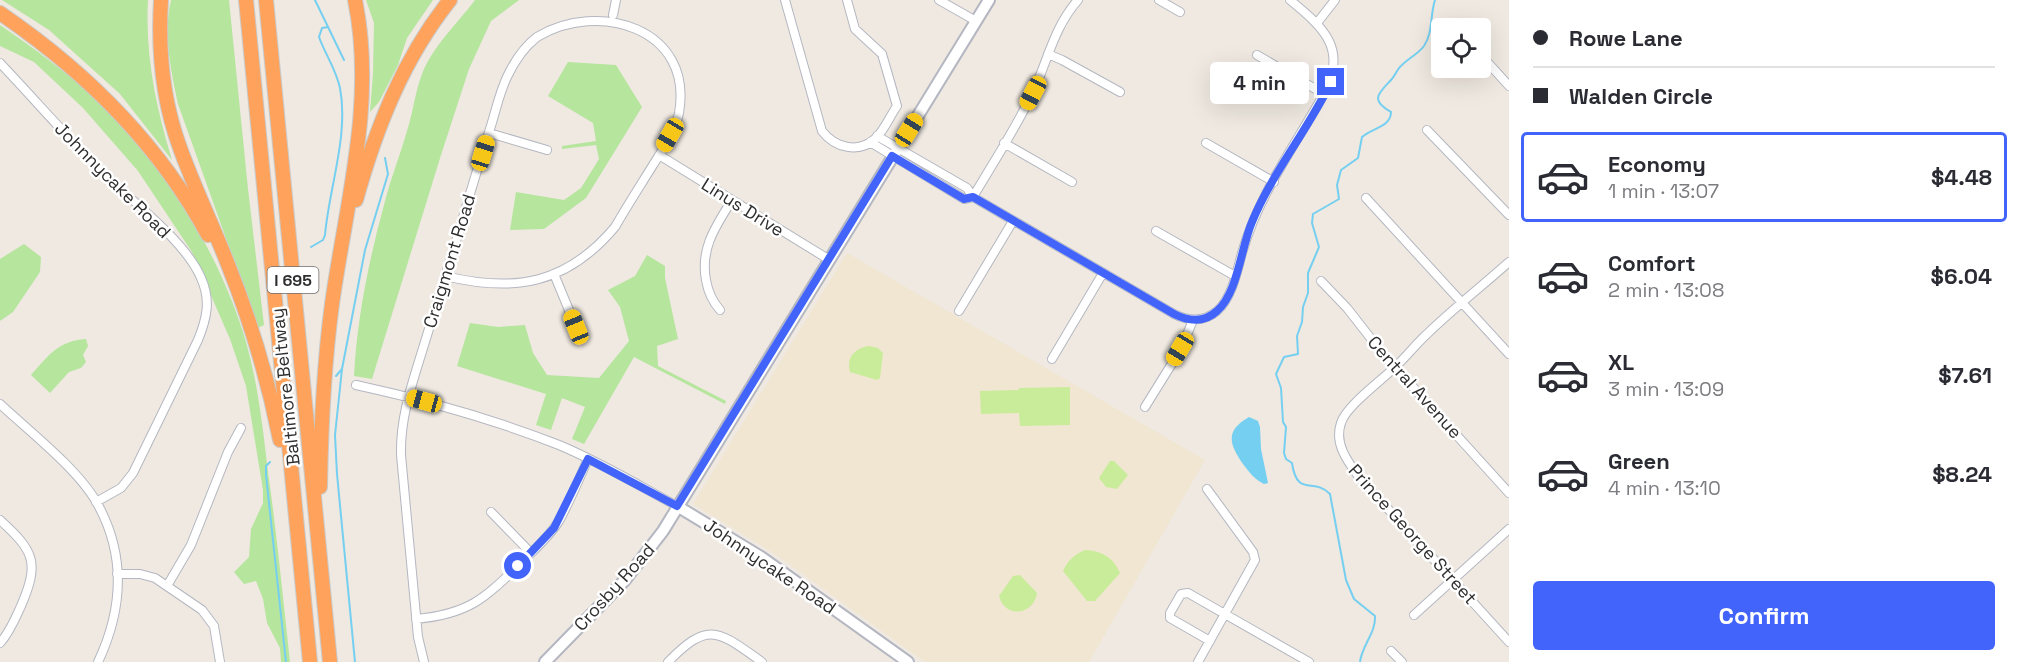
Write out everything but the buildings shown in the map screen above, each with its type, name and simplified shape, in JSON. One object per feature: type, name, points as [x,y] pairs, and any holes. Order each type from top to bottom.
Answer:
[{"type":"highway","points":[[161,0],[162,62],[171,119],[179,147],[228,263],[256,342],[268,385],[295,514]]},
{"type":"highway","name":"Baltimore Beltway","points":[[246,0],[310,662]]},
{"type":"highway","name":"Baltimore Beltway","points":[[266,0],[330,662]]},
{"type":"highway","points":[[320,561],[323,394],[327,344],[363,100],[361,38],[355,0]]},
{"type":"highway","points":[[338,263],[372,145],[387,107],[421,41],[450,0]]},
{"type":"highway","points":[[0,14],[62,59],[107,100],[156,156],[207,232],[239,297]]},
{"type":"main road","name":"Crosby Road","points":[[545,662],[645,557],[989,0]]},
{"type":"main road","name":"Johnnycake Road","points":[[677,506],[761,557],[908,662]]},
{"type":"street","points":[[613,15],[616,0]]},
{"type":"street","points":[[785,0],[822,131],[832,141],[845,147],[856,148],[874,139],[897,106],[882,54],[855,29],[847,0]]},
{"type":"street","points":[[939,0],[976,21]]},
{"type":"street","points":[[973,197],[1033,93],[1063,21],[1078,0]]},
{"type":"street","points":[[1159,0],[1180,12]]},
{"type":"street","points":[[874,139],[967,188],[973,197],[1174,314],[1193,320],[1204,318],[1218,309],[1227,296],[1252,222],[1332,76],[1334,58],[1330,41],[1317,23],[1290,0]]},
{"type":"street","points":[[1317,23],[1335,0]]},
{"type":"street","name":"Craigmont Road","points":[[424,662],[416,619],[401,455],[402,425],[408,397],[508,74],[535,38],[548,28],[569,18],[589,14],[613,15],[646,29],[664,47],[678,77],[680,101],[676,124],[659,155]]},
{"type":"street","points":[[1048,54],[1120,92]]},
{"type":"street","points":[[1257,55],[1324,94]]},
{"type":"street","name":"Johnnycake Road","points":[[0,63],[84,153],[187,254],[201,278],[207,296],[206,317],[198,340],[133,473],[121,488],[96,502]]},
{"type":"street","points":[[1491,66],[1509,86]]},
{"type":"street","points":[[1427,130],[1509,215]]},
{"type":"street","points":[[489,133],[547,150]]},
{"type":"street","points":[[1004,143],[1072,182]]},
{"type":"street","points":[[1206,143],[1274,182]]},
{"type":"street","points":[[445,276],[503,285],[537,280],[554,274],[579,260],[605,239],[615,227],[659,155]]},
{"type":"street","name":"Linus Drive","points":[[659,155],[828,259]]},
{"type":"street","points":[[1366,198],[1509,354]]},
{"type":"street","points":[[720,310],[710,297],[707,288],[705,256],[711,236],[732,200]]},
{"type":"street","points":[[959,311],[1012,220]]},
{"type":"street","points":[[1156,231],[1235,276]]},
{"type":"street","name":"Prince George Street","points":[[1509,262],[1428,333],[1345,415],[1341,423],[1340,443],[1343,454],[1359,477],[1509,642]]},
{"type":"street","points":[[1052,359],[1103,273]]},
{"type":"street","points":[[554,274],[576,327]]},
{"type":"street","name":"Central Avenue","points":[[1322,281],[1509,492]]},
{"type":"street","points":[[1145,407],[1180,349],[1193,320]]},
{"type":"street","name":"Johnnycake Road","points":[[356,385],[487,419],[560,446],[677,506]]},
{"type":"street","points":[[0,404],[70,470],[96,502],[111,540],[118,592],[115,619],[98,662]]},
{"type":"street","points":[[167,586],[191,544],[228,452],[241,428]]},
{"type":"street","points":[[416,619],[448,615],[473,605],[492,592],[548,535],[560,519],[588,459]]},
{"type":"street","points":[[1198,662],[1254,565],[1255,556],[1207,489]]},
{"type":"street","points":[[491,512],[531,553]]},
{"type":"street","points":[[0,520],[24,544],[32,569],[28,588],[10,630],[0,643]]},
{"type":"street","points":[[1414,615],[1509,529]]},
{"type":"street","points":[[117,574],[148,575],[195,604],[209,618],[216,635],[220,662]]},
{"type":"street","points":[[1209,641],[1170,618],[1170,613],[1179,596],[1184,593],[1226,614],[1308,662]]},
{"type":"street","points":[[668,662],[692,639],[708,634],[724,637],[762,662]]},
{"type":"street","points":[[1391,651],[1402,662]]},
{"type":"shaded area","points":[[847,253],[1205,460],[1089,662],[925,662],[775,554],[693,504]]},
{"type":"green space","points":[[2,0],[148,0],[148,41],[153,81],[172,160],[120,94],[49,30]]},
{"type":"green space","points":[[171,0],[229,0],[264,325],[258,328],[178,104],[168,39]]},
{"type":"green space","points":[[366,0],[433,0],[407,38],[398,65],[379,102],[370,112],[374,23]]},
{"type":"green space","points":[[475,0],[519,0],[491,21],[469,69],[372,379],[354,376],[364,289],[373,247],[420,81],[432,54]]},
{"type":"green space","points":[[0,25],[77,82],[101,103],[147,153],[188,213],[222,278],[246,342],[257,390],[290,662],[281,662],[280,648],[267,623],[263,599],[256,581],[244,584],[234,572],[249,557],[251,529],[263,503],[263,490],[246,386],[230,339],[192,252],[138,171],[83,108],[34,62],[0,46]]},
{"type":"green space","points":[[568,62],[616,65],[642,107],[586,198],[544,229],[510,230],[516,192],[564,200],[581,188],[599,159],[596,145],[562,149],[562,146],[596,141],[593,123],[548,96]]},
{"type":"green space","points":[[24,244],[41,257],[40,272],[13,312],[0,321],[0,259]]},
{"type":"green space","points":[[647,255],[665,266],[665,278],[678,339],[657,346],[658,366],[726,401],[725,404],[634,357],[584,444],[572,439],[585,407],[562,398],[551,430],[536,425],[546,394],[457,366],[470,323],[498,327],[525,325],[533,353],[547,375],[599,378],[629,341],[620,307],[608,290],[635,276]]},
{"type":"green space","points":[[86,339],[88,346],[83,355],[86,362],[81,368],[69,372],[50,393],[31,375],[49,355],[61,346]]},
{"type":"green space","points":[[869,346],[878,348],[883,353],[880,378],[877,380],[850,372],[849,362],[853,354]]},
{"type":"green space","points":[[1070,387],[1070,425],[1020,426],[1019,413],[981,414],[980,391]]},
{"type":"green space","points":[[1110,461],[1114,461],[1128,475],[1117,489],[1106,487],[1099,478]]},
{"type":"green space","points":[[1085,550],[1106,556],[1120,573],[1095,601],[1087,601],[1063,571],[1072,558]]},
{"type":"green space","points":[[1020,575],[1037,593],[1031,606],[1025,610],[1013,611],[1002,603],[999,596],[1013,576]]},
{"type":"water","points":[[1249,417],[1258,421],[1260,427],[1261,449],[1268,483],[1264,484],[1252,476],[1235,451],[1233,433],[1241,422]]},
{"type":"waterway","points":[[315,0],[344,60]]},
{"type":"waterway","points":[[1360,662],[1375,622],[1375,616],[1354,599],[1346,580],[1330,494],[1324,489],[1302,484],[1294,474],[1292,463],[1286,459],[1284,453],[1286,427],[1283,422],[1281,388],[1276,374],[1284,357],[1298,354],[1297,336],[1308,293],[1308,273],[1319,247],[1312,223],[1313,214],[1339,199],[1337,185],[1341,170],[1358,158],[1362,137],[1388,121],[1391,112],[1380,104],[1378,96],[1400,67],[1427,41],[1435,0]]},
{"type":"waterway","points":[[311,247],[323,240],[325,235],[342,124],[340,88],[319,37],[322,28],[328,27]]},
{"type":"waterway","points":[[336,376],[342,369],[365,250],[388,174],[385,158]]},
{"type":"waterway","points":[[342,369],[335,435],[355,662]]},
{"type":"waterway","points":[[270,462],[266,466],[266,475],[286,662]]},
{"type":"route","points":[[518,566],[554,528],[588,459],[677,506],[892,156],[964,199],[973,197],[1183,319],[1199,320],[1215,312],[1224,301],[1259,207],[1331,82]]}]
